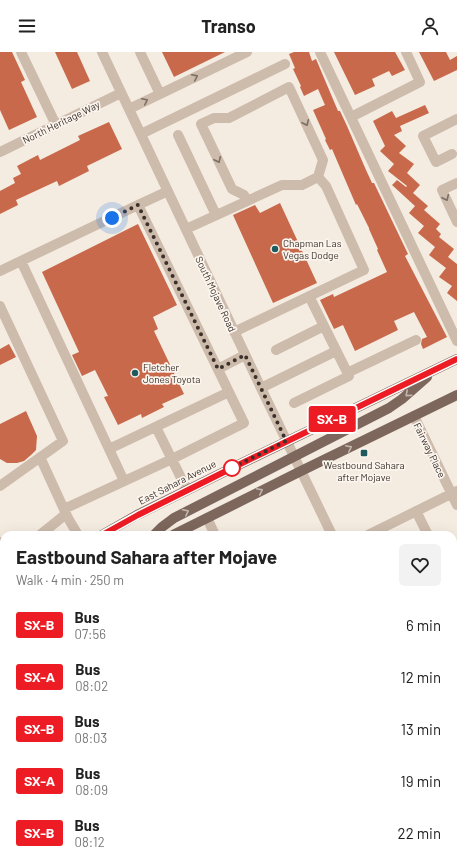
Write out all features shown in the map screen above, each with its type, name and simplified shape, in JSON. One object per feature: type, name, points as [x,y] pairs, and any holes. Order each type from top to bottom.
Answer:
[{"type":"main road","name":"East Sahara Avenue","points":[[109,531],[187,490],[457,358]]},
{"type":"main road","points":[[158,531],[174,518],[389,408],[402,399],[437,368]]},
{"type":"main road","points":[[181,531],[457,395]]},
{"type":"street","points":[[21,52],[56,125]]},
{"type":"street","name":"South Mojave Road","points":[[102,52],[330,531]]},
{"type":"street","points":[[140,52],[160,94]]},
{"type":"street","points":[[129,109],[247,52]]},
{"type":"street","points":[[320,52],[457,341]]},
{"type":"street","points":[[351,117],[420,82],[406,52]]},
{"type":"street","points":[[141,134],[284,64]]},
{"type":"street","points":[[186,229],[282,185],[302,185],[318,177],[323,160],[289,87],[228,118],[214,118],[201,124],[232,189],[244,196],[247,201]]},
{"type":"street","name":"North Heritage Way","points":[[0,152],[121,93]]},
{"type":"street","points":[[455,156],[436,162],[423,136],[457,119]]},
{"type":"street","points":[[178,135],[216,215]]},
{"type":"street","points":[[234,332],[364,270],[326,186],[318,177]]},
{"type":"street","points":[[457,183],[442,190],[457,222]]},
{"type":"street","points":[[0,271],[168,191]]},
{"type":"street","points":[[44,531],[65,512],[124,481],[244,423],[138,205]]},
{"type":"street","points":[[21,261],[124,481]]},
{"type":"street","points":[[294,403],[349,376],[309,296]]},
{"type":"street","points":[[0,306],[62,441],[0,486]]},
{"type":"street","points":[[276,350],[324,326]]},
{"type":"street","points":[[347,373],[416,340]]},
{"type":"street","points":[[261,388],[336,352]]},
{"type":"street","points":[[218,369],[245,355]]},
{"type":"street","points":[[109,449],[229,392]]},
{"type":"street","name":"Fairway Place","points":[[414,416],[454,492],[457,505]]},
{"type":"street","points":[[156,427],[187,490]]},
{"type":"street","points":[[40,457],[65,512],[76,531]]},
{"type":"street","points":[[376,531],[454,492]]},
{"type":"street","points":[[416,511],[426,531]]},
{"type":"street","points":[[207,518],[213,531]]},
{"type":"building","points":[[0,52],[12,52],[25,80],[21,82],[37,117],[9,130],[0,110]]},
{"type":"building","points":[[55,52],[77,52],[90,81],[72,89]]},
{"type":"building","points":[[162,52],[225,52],[174,77]]},
{"type":"building","points":[[294,52],[309,52],[312,61],[316,59],[338,111],[340,111],[372,183],[374,183],[408,254],[405,256],[447,337],[423,349],[421,344],[422,339],[427,337],[414,312],[394,321],[398,330],[355,351],[343,325],[334,329],[320,300],[333,294],[334,297],[387,272],[369,228],[357,204],[356,205],[332,149],[330,150],[325,140],[326,139],[313,110],[325,105],[318,89],[304,96],[300,87],[301,86],[293,69],[295,68],[289,54]]},
{"type":"building","points":[[334,52],[395,52],[405,70],[392,76],[389,71],[372,79],[375,86],[355,95]]},
{"type":"building","points":[[419,52],[446,52],[450,60],[457,56],[457,70],[434,81]]},
{"type":"building","points":[[425,105],[429,113],[400,126],[402,131],[394,135],[406,146],[399,153],[414,164],[407,173],[420,185],[413,193],[428,206],[424,210],[440,224],[436,229],[441,234],[439,237],[454,249],[448,257],[457,264],[457,301],[447,293],[452,286],[439,277],[446,268],[429,255],[435,247],[418,233],[424,226],[409,213],[415,206],[392,185],[397,180],[406,187],[407,186],[388,171],[394,164],[380,151],[385,146],[373,121],[392,111],[396,118]]},
{"type":"building","points":[[109,122],[122,149],[87,166],[89,171],[59,186],[57,181],[16,200],[18,205],[0,214],[0,191],[15,183],[13,178],[21,174],[17,166],[38,155],[40,160],[80,140],[78,136]]},
{"type":"building","name":"Chapman Las Vegas Dodge","points":[[280,203],[317,283],[273,303],[233,215],[255,205],[260,213]]},
{"type":"building","points":[[138,224],[177,305],[153,317],[158,329],[154,331],[184,394],[162,404],[164,407],[142,418],[141,414],[118,425],[104,397],[108,396],[95,370],[82,376],[72,355],[79,352],[42,272]]},
{"type":"building","points":[[9,344],[16,357],[0,365],[0,349]]},
{"type":"building","points":[[26,411],[37,436],[36,450],[24,461],[7,463],[0,459],[0,424]]},
{"type":"bus line","name":"SX-B","points":[[109,531],[232,468],[457,359]]},
{"type":"place","name":"Chapman Las Vegas Dodge","points":[[275,249]]},
{"type":"place","name":"Fletcher Jones Toyota","points":[[135,373]]},
{"type":"place","name":"Westbound Sahara after Mojave","points":[[364,453]]},
{"type":"route","points":[[112,218],[138,205],[218,369],[245,355],[282,432],[286,441],[232,468]]}]
